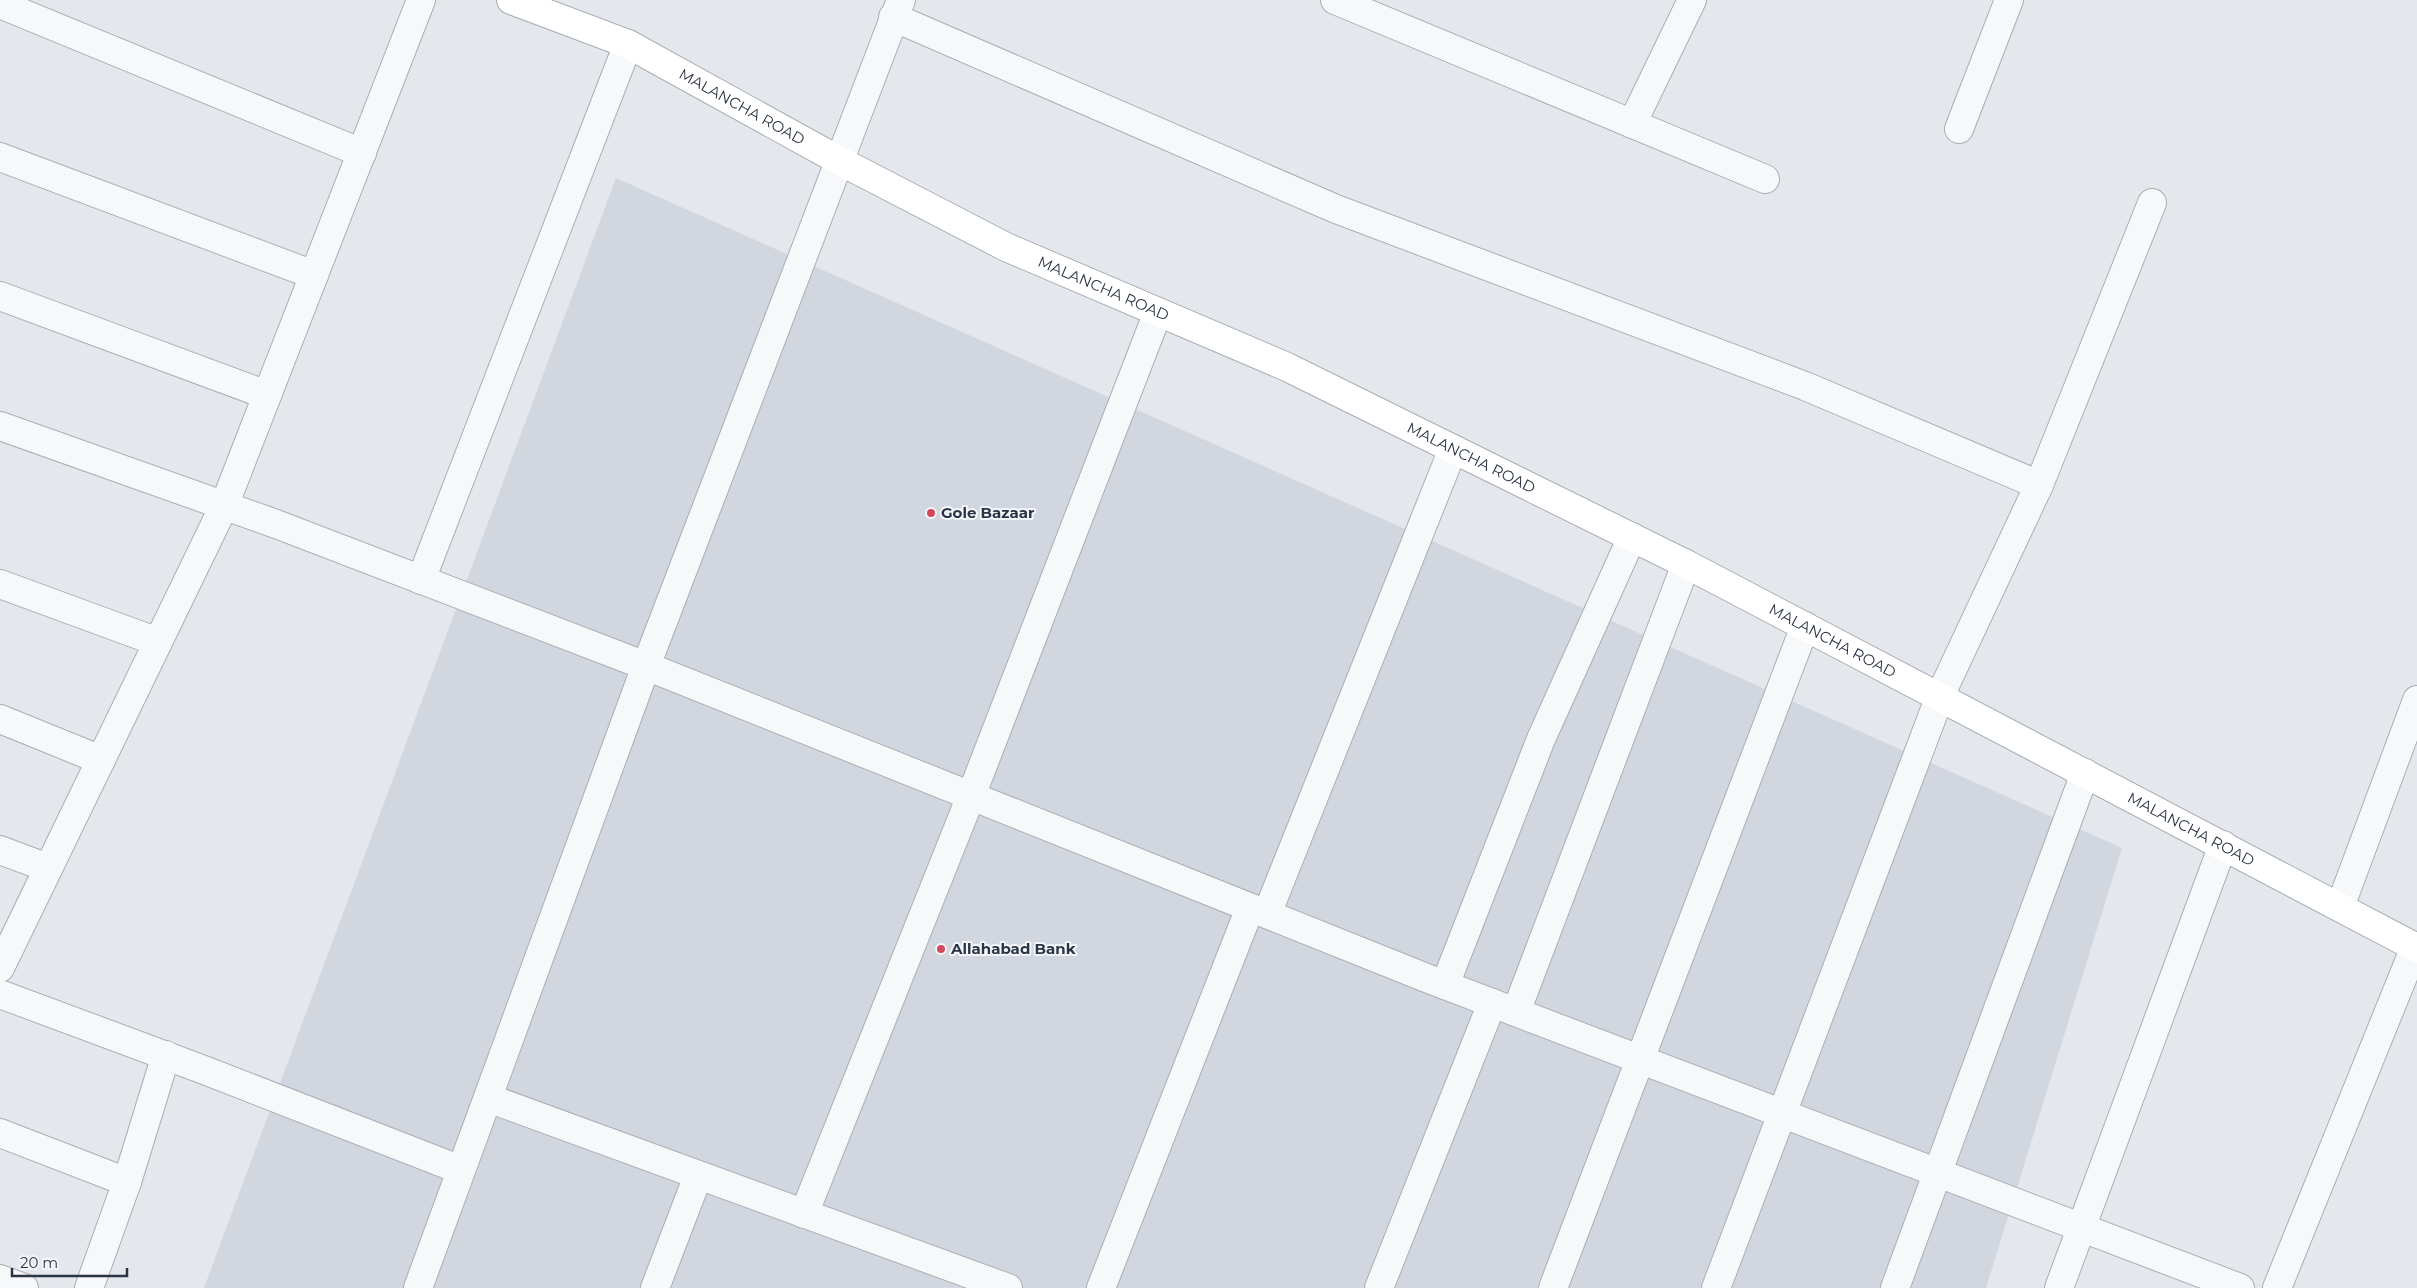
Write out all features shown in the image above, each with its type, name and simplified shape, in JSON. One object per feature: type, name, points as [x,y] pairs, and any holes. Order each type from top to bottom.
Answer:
[{"type":"main road","name":"MALANCHA ROAD","points":[[511,0],[628,44],[840,161],[1006,247],[1287,367],[1632,537],[1940,696],[2416,948]]},
{"type":"street","points":[[0,968],[224,506],[422,0]]},
{"type":"street","points":[[1335,0],[1765,179]]},
{"type":"street","points":[[1632,124],[1692,0]]},
{"type":"street","points":[[1959,129],[2010,0]]},
{"type":"street","points":[[0,4],[362,153]]},
{"type":"street","points":[[418,1288],[646,666],[897,9],[1336,209],[1805,386],[2039,485]]},
{"type":"street","points":[[421,580],[628,44]]},
{"type":"street","points":[[0,157],[314,275]]},
{"type":"street","points":[[1716,1288],[1940,696],[2039,485],[2152,203]]},
{"type":"street","points":[[0,296],[267,395]]},
{"type":"street","points":[[804,1214],[971,796],[1158,312]]},
{"type":"street","points":[[0,426],[224,506],[646,666],[1445,985],[2240,1288]]},
{"type":"street","points":[[1101,1288],[1453,449]]},
{"type":"street","points":[[1445,985],[1541,738],[1632,537]]},
{"type":"street","points":[[1379,1288],[1504,1007],[1686,564]]},
{"type":"street","points":[[0,584],[158,642]]},
{"type":"street","points":[[1554,1288],[1639,1059],[1805,626]]},
{"type":"street","points":[[2340,907],[2417,700]]},
{"type":"street","points":[[0,719],[101,760]]},
{"type":"street","points":[[1895,1288],[2085,773]]},
{"type":"street","points":[[2058,1288],[2223,845]]},
{"type":"street","points":[[0,850],[48,868]]},
{"type":"street","points":[[2277,1288],[2416,948]]},
{"type":"street","points":[[0,994],[166,1055],[461,1170]]},
{"type":"street","points":[[89,1288],[127,1182],[166,1055]]},
{"type":"street","points":[[488,1098],[1008,1288]]},
{"type":"street","points":[[0,1133],[127,1182]]},
{"type":"street","points":[[656,1288],[698,1176]]},
{"type":"street","points":[[0,1279],[24,1288]]},
{"type":"shaded area","name":"Gole Bazaar","points":[[616,178],[2122,848],[1986,1288],[204,1288]]},
{"type":"place","name":"Gole Bazaar","points":[[931,513]]},
{"type":"place","name":"Allahabad Bank","points":[[941,949]]}]
